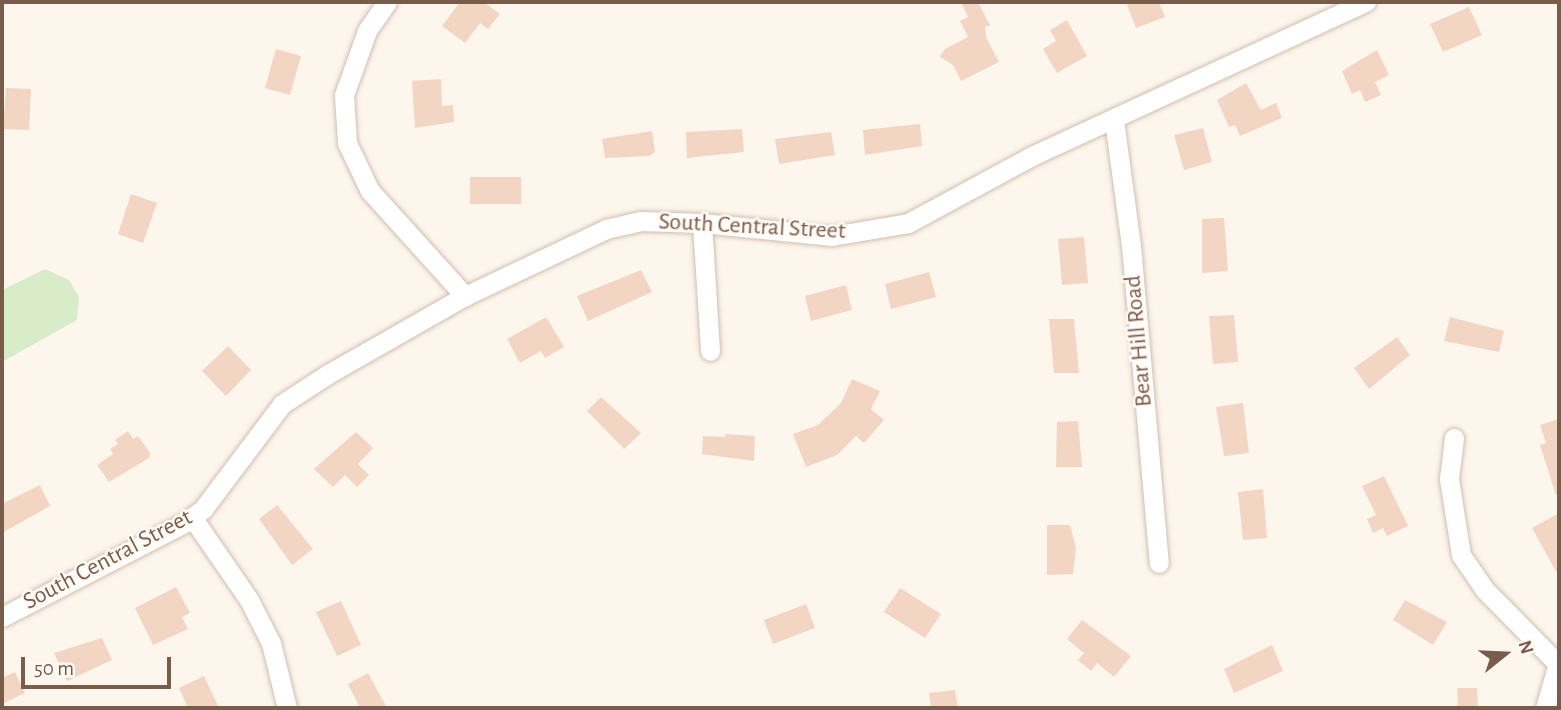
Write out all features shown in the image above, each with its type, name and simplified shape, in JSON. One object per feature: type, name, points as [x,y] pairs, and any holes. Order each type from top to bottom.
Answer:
[{"type":"street","points":[[387,2],[367,31],[346,86],[347,143],[370,191],[465,296]]},
{"type":"street","name":"South Central Street","points":[[2,617],[192,517],[282,404],[465,296],[606,229],[640,221],[702,223],[832,236],[908,223],[1032,156],[1366,2]]},
{"type":"street","name":"Bear Hill Road","points":[[1114,120],[1131,245],[1159,563]]},
{"type":"street","points":[[702,223],[710,351]]},
{"type":"street","points":[[1454,438],[1449,479],[1461,555],[1485,590],[1558,662],[1545,708]]},
{"type":"street","points":[[192,517],[249,600],[271,643],[287,708]]},
{"type":"green space","points":[[45,269],[69,280],[79,297],[77,320],[2,362],[2,290]]},
{"type":"building","points":[[460,2],[484,2],[500,14],[488,29],[480,23],[465,43],[442,26]]},
{"type":"building","points":[[961,2],[978,2],[990,25],[985,27],[986,37],[999,62],[961,81],[953,65],[940,57],[945,49],[968,37],[960,21],[968,17]]},
{"type":"building","points":[[1126,2],[1159,2],[1165,17],[1136,28]]},
{"type":"building","points":[[1469,7],[1482,35],[1443,52],[1430,24]]},
{"type":"building","points":[[1067,20],[1087,56],[1057,73],[1043,49],[1056,41],[1050,30]]},
{"type":"building","points":[[276,49],[301,56],[290,95],[265,88]]},
{"type":"building","points":[[1377,50],[1389,75],[1375,82],[1381,95],[1365,102],[1360,90],[1352,94],[1342,71]]},
{"type":"building","points":[[441,79],[442,106],[453,105],[454,122],[415,128],[412,81]]},
{"type":"building","points":[[1246,83],[1261,110],[1276,103],[1282,118],[1240,136],[1235,125],[1229,127],[1217,100]]},
{"type":"building","points":[[6,88],[31,89],[29,130],[3,129]]},
{"type":"building","points":[[920,124],[922,146],[865,155],[863,130]]},
{"type":"building","points":[[1203,128],[1212,162],[1184,170],[1174,135]]},
{"type":"building","points":[[742,129],[744,152],[687,158],[686,132]]},
{"type":"building","points":[[652,131],[655,152],[649,156],[605,158],[602,139]]},
{"type":"building","points":[[831,132],[835,155],[779,164],[775,139]]},
{"type":"building","points":[[470,177],[521,177],[521,204],[470,204]]},
{"type":"building","points":[[131,194],[157,203],[143,243],[118,234]]},
{"type":"building","points":[[1224,218],[1228,271],[1202,273],[1202,219]]},
{"type":"building","points":[[1084,237],[1088,283],[1062,285],[1058,239]]},
{"type":"building","points":[[641,270],[652,292],[588,321],[577,296]]},
{"type":"building","points":[[929,272],[936,297],[891,309],[885,284]]},
{"type":"building","points":[[846,285],[852,310],[811,321],[805,296]]},
{"type":"building","points":[[1234,315],[1238,362],[1213,364],[1209,316]]},
{"type":"building","points":[[546,317],[564,347],[545,358],[541,351],[520,363],[507,339]]},
{"type":"building","points":[[1450,317],[1504,331],[1499,352],[1444,341]]},
{"type":"building","points":[[1049,319],[1074,319],[1079,373],[1054,373]]},
{"type":"building","points":[[1397,337],[1410,355],[1369,389],[1354,368]]},
{"type":"building","points":[[228,346],[251,370],[226,396],[202,371]]},
{"type":"building","points":[[852,379],[880,391],[871,409],[884,420],[864,443],[856,436],[837,455],[806,467],[793,434],[818,425],[841,403]]},
{"type":"building","points":[[601,397],[641,433],[624,449],[587,411]]},
{"type":"building","points":[[1243,403],[1249,453],[1224,456],[1216,407]]},
{"type":"building","points":[[1559,419],[1559,495],[1556,495],[1540,445],[1546,443],[1540,425]]},
{"type":"building","points":[[1078,421],[1082,467],[1056,467],[1057,422]]},
{"type":"building","points":[[128,431],[133,439],[138,436],[150,453],[149,458],[109,482],[97,465],[113,454],[110,449],[118,444],[115,440]]},
{"type":"building","points":[[356,432],[373,448],[358,464],[369,475],[357,487],[345,475],[333,487],[314,469]]},
{"type":"building","points":[[725,434],[755,436],[754,461],[702,454],[703,436],[725,437]]},
{"type":"building","points":[[1384,476],[1408,526],[1387,536],[1383,528],[1373,533],[1367,519],[1376,515],[1362,486]]},
{"type":"building","points":[[40,485],[50,506],[2,533],[2,504]]},
{"type":"building","points":[[1263,489],[1267,538],[1243,540],[1238,492]]},
{"type":"building","points":[[277,505],[313,549],[292,565],[259,519]]},
{"type":"building","points":[[1559,513],[1559,577],[1532,528]]},
{"type":"building","points":[[1047,525],[1070,525],[1076,548],[1073,574],[1047,575]]},
{"type":"building","points":[[176,587],[190,613],[182,617],[188,629],[153,645],[135,608]]},
{"type":"building","points":[[900,588],[941,614],[925,638],[884,612]]},
{"type":"building","points":[[1405,600],[1447,622],[1433,645],[1393,620]]},
{"type":"building","points":[[341,601],[361,645],[337,656],[316,612]]},
{"type":"building","points":[[806,604],[815,628],[773,644],[764,620]]},
{"type":"building","points":[[1082,620],[1131,656],[1114,677],[1097,663],[1091,671],[1078,660],[1084,653],[1067,639]]},
{"type":"building","points":[[102,638],[112,660],[67,681],[54,653]]},
{"type":"building","points":[[1272,645],[1283,671],[1234,693],[1224,669]]},
{"type":"building","points":[[15,672],[25,693],[2,704],[2,678]]},
{"type":"building","points":[[368,673],[387,708],[360,708],[348,684]]},
{"type":"building","points":[[204,676],[219,708],[188,708],[179,688]]},
{"type":"building","points":[[1457,688],[1477,688],[1478,708],[1458,708]]},
{"type":"building","points":[[955,690],[958,708],[931,708],[929,693]]}]
